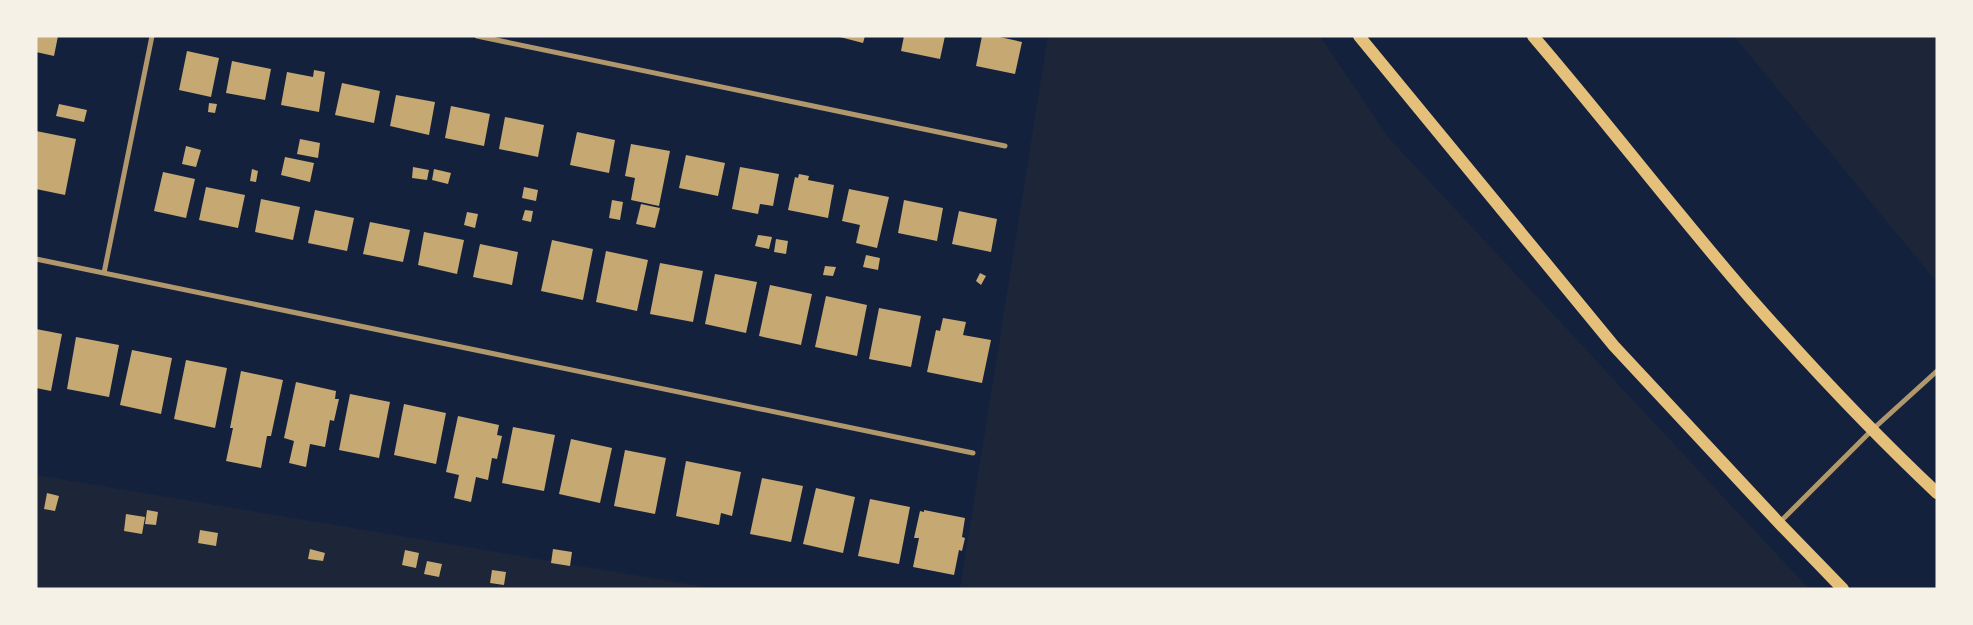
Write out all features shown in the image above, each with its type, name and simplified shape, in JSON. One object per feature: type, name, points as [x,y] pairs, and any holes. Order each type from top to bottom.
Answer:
[{"type":"main road","points":[[1358,36],[1614,346],[1778,523],[1844,589]]},
{"type":"main road","points":[[1532,36],[1586,97],[1750,298],[1872,430],[1937,493]]},
{"type":"street","points":[[104,273],[152,36]]},
{"type":"street","points":[[477,36],[1004,146]]},
{"type":"street","points":[[36,259],[973,453]]},
{"type":"street","points":[[1778,523],[1872,430],[1937,371]]},
{"type":"shaded area","points":[[1048,36],[1320,36],[1388,137],[1809,589],[960,589]]},
{"type":"shaded area","points":[[1734,36],[1937,36],[1936,281]]},
{"type":"shaded area","points":[[36,475],[718,589],[36,589]]},
{"type":"building","points":[[36,36],[58,36],[54,56],[36,52]]},
{"type":"building","points":[[836,36],[865,36],[863,43]]},
{"type":"building","points":[[904,36],[945,36],[940,59],[901,51]]},
{"type":"building","points":[[982,36],[995,36],[1022,42],[1015,74],[976,66]]},
{"type":"building","points":[[187,51],[219,58],[211,97],[179,90]]},
{"type":"building","points":[[232,61],[271,69],[265,100],[226,93]]},
{"type":"building","points":[[314,70],[325,72],[319,112],[281,105],[287,72],[313,77]]},
{"type":"building","points":[[342,83],[380,91],[374,123],[335,115]]},
{"type":"building","points":[[396,95],[435,102],[429,135],[390,126]]},
{"type":"building","points":[[209,103],[217,104],[215,113],[208,112]]},
{"type":"building","points":[[59,104],[87,110],[84,122],[56,116]]},
{"type":"building","points":[[451,106],[490,114],[484,146],[445,138]]},
{"type":"building","points":[[505,117],[544,125],[538,157],[499,149]]},
{"type":"building","points":[[36,131],[76,139],[65,195],[36,189]]},
{"type":"building","points":[[577,132],[615,140],[609,173],[570,165]]},
{"type":"building","points":[[300,139],[320,143],[318,158],[297,154]]},
{"type":"building","points":[[631,144],[670,151],[659,206],[631,200],[635,178],[625,176]]},
{"type":"building","points":[[186,146],[201,150],[196,167],[182,164]]},
{"type":"building","points":[[686,155],[725,163],[718,196],[679,188]]},
{"type":"building","points":[[285,157],[314,163],[310,182],[281,175]]},
{"type":"building","points":[[413,167],[429,170],[427,180],[412,178]]},
{"type":"building","points":[[740,167],[779,174],[773,206],[760,204],[758,214],[732,209]]},
{"type":"building","points":[[252,169],[258,171],[256,182],[250,181]]},
{"type":"building","points":[[434,169],[451,173],[448,184],[432,180]]},
{"type":"building","points":[[163,172],[195,179],[186,218],[154,211]]},
{"type":"building","points":[[799,174],[809,176],[808,180],[834,185],[828,218],[788,210],[795,177],[798,178]]},
{"type":"building","points":[[206,187],[245,195],[238,228],[199,220]]},
{"type":"building","points":[[524,187],[538,190],[536,201],[522,198]]},
{"type":"building","points":[[849,189],[889,197],[877,248],[856,243],[860,225],[842,221]]},
{"type":"building","points":[[261,199],[300,207],[293,240],[255,232]]},
{"type":"building","points":[[612,200],[623,202],[620,220],[609,218]]},
{"type":"building","points":[[904,200],[943,208],[937,241],[898,233]]},
{"type":"building","points":[[641,204],[660,208],[655,228],[636,224]]},
{"type":"building","points":[[315,210],[354,218],[347,251],[308,243]]},
{"type":"building","points":[[525,210],[533,211],[531,222],[522,220]]},
{"type":"building","points":[[959,211],[997,219],[991,252],[952,244]]},
{"type":"building","points":[[467,212],[478,214],[475,228],[464,225]]},
{"type":"building","points":[[370,222],[410,230],[403,262],[363,254]]},
{"type":"building","points":[[424,232],[464,240],[457,274],[418,265]]},
{"type":"building","points":[[758,235],[772,237],[769,249],[755,246]]},
{"type":"building","points":[[776,239],[788,241],[786,254],[774,252]]},
{"type":"building","points":[[552,240],[593,249],[583,300],[541,291]]},
{"type":"building","points":[[480,244],[518,252],[512,285],[473,277]]},
{"type":"building","points":[[606,251],[648,260],[637,311],[596,302]]},
{"type":"building","points":[[866,255],[880,258],[878,270],[863,267]]},
{"type":"building","points":[[660,263],[703,271],[693,322],[650,314]]},
{"type":"building","points":[[825,266],[836,267],[833,276],[823,275]]},
{"type":"building","points":[[980,273],[986,276],[981,285],[976,281]]},
{"type":"building","points":[[715,274],[757,282],[746,333],[705,324]]},
{"type":"building","points":[[770,285],[812,294],[801,345],[759,336]]},
{"type":"building","points":[[826,296],[867,305],[857,356],[815,347]]},
{"type":"building","points":[[879,308],[921,316],[911,367],[869,359]]},
{"type":"building","points":[[943,318],[966,322],[963,335],[991,340],[982,383],[927,372],[936,330],[940,331]]},
{"type":"building","points":[[36,329],[62,334],[51,391],[36,388]]},
{"type":"building","points":[[76,337],[119,345],[109,397],[67,389]]},
{"type":"building","points":[[132,350],[172,358],[161,414],[120,405]]},
{"type":"building","points":[[186,360],[227,368],[215,428],[174,419]]},
{"type":"building","points":[[241,371],[283,380],[271,436],[267,436],[261,468],[226,461]]},
{"type":"building","points":[[296,382],[336,391],[335,399],[339,399],[334,421],[330,420],[325,447],[310,444],[306,467],[289,463],[294,441],[284,438]]},
{"type":"building","points":[[350,394],[390,402],[379,458],[339,450]]},
{"type":"building","points":[[404,404],[446,413],[436,464],[394,455]]},
{"type":"building","points":[[458,416],[499,425],[497,435],[502,436],[497,459],[492,458],[488,480],[476,477],[471,502],[454,498],[459,475],[446,472]]},
{"type":"building","points":[[513,427],[555,435],[544,491],[502,483]]},
{"type":"building","points":[[571,439],[612,448],[600,503],[559,494]]},
{"type":"building","points":[[625,450],[666,458],[655,514],[614,506]]},
{"type":"building","points":[[686,461],[741,472],[732,516],[721,513],[719,525],[676,516]]},
{"type":"building","points":[[762,478],[803,486],[791,542],[750,534]]},
{"type":"building","points":[[816,488],[855,497],[843,553],[803,544]]},
{"type":"building","points":[[47,493],[59,496],[55,511],[44,509]]},
{"type":"building","points":[[870,499],[910,507],[899,564],[858,556]]},
{"type":"building","points":[[147,510],[158,512],[156,525],[145,524]]},
{"type":"building","points":[[924,510],[965,518],[962,537],[965,538],[962,551],[959,550],[954,575],[913,567],[919,538],[914,538],[920,511],[924,512]]},
{"type":"building","points":[[126,514],[145,517],[142,534],[124,531]]},
{"type":"building","points":[[200,530],[218,533],[216,546],[198,543]]},
{"type":"building","points":[[310,549],[325,553],[323,561],[308,559]]},
{"type":"building","points":[[553,549],[572,552],[570,566],[551,563]]},
{"type":"building","points":[[405,550],[419,553],[416,568],[402,565]]},
{"type":"building","points":[[427,561],[442,564],[439,577],[424,574]]},
{"type":"building","points":[[492,570],[506,572],[504,585],[490,583]]}]
